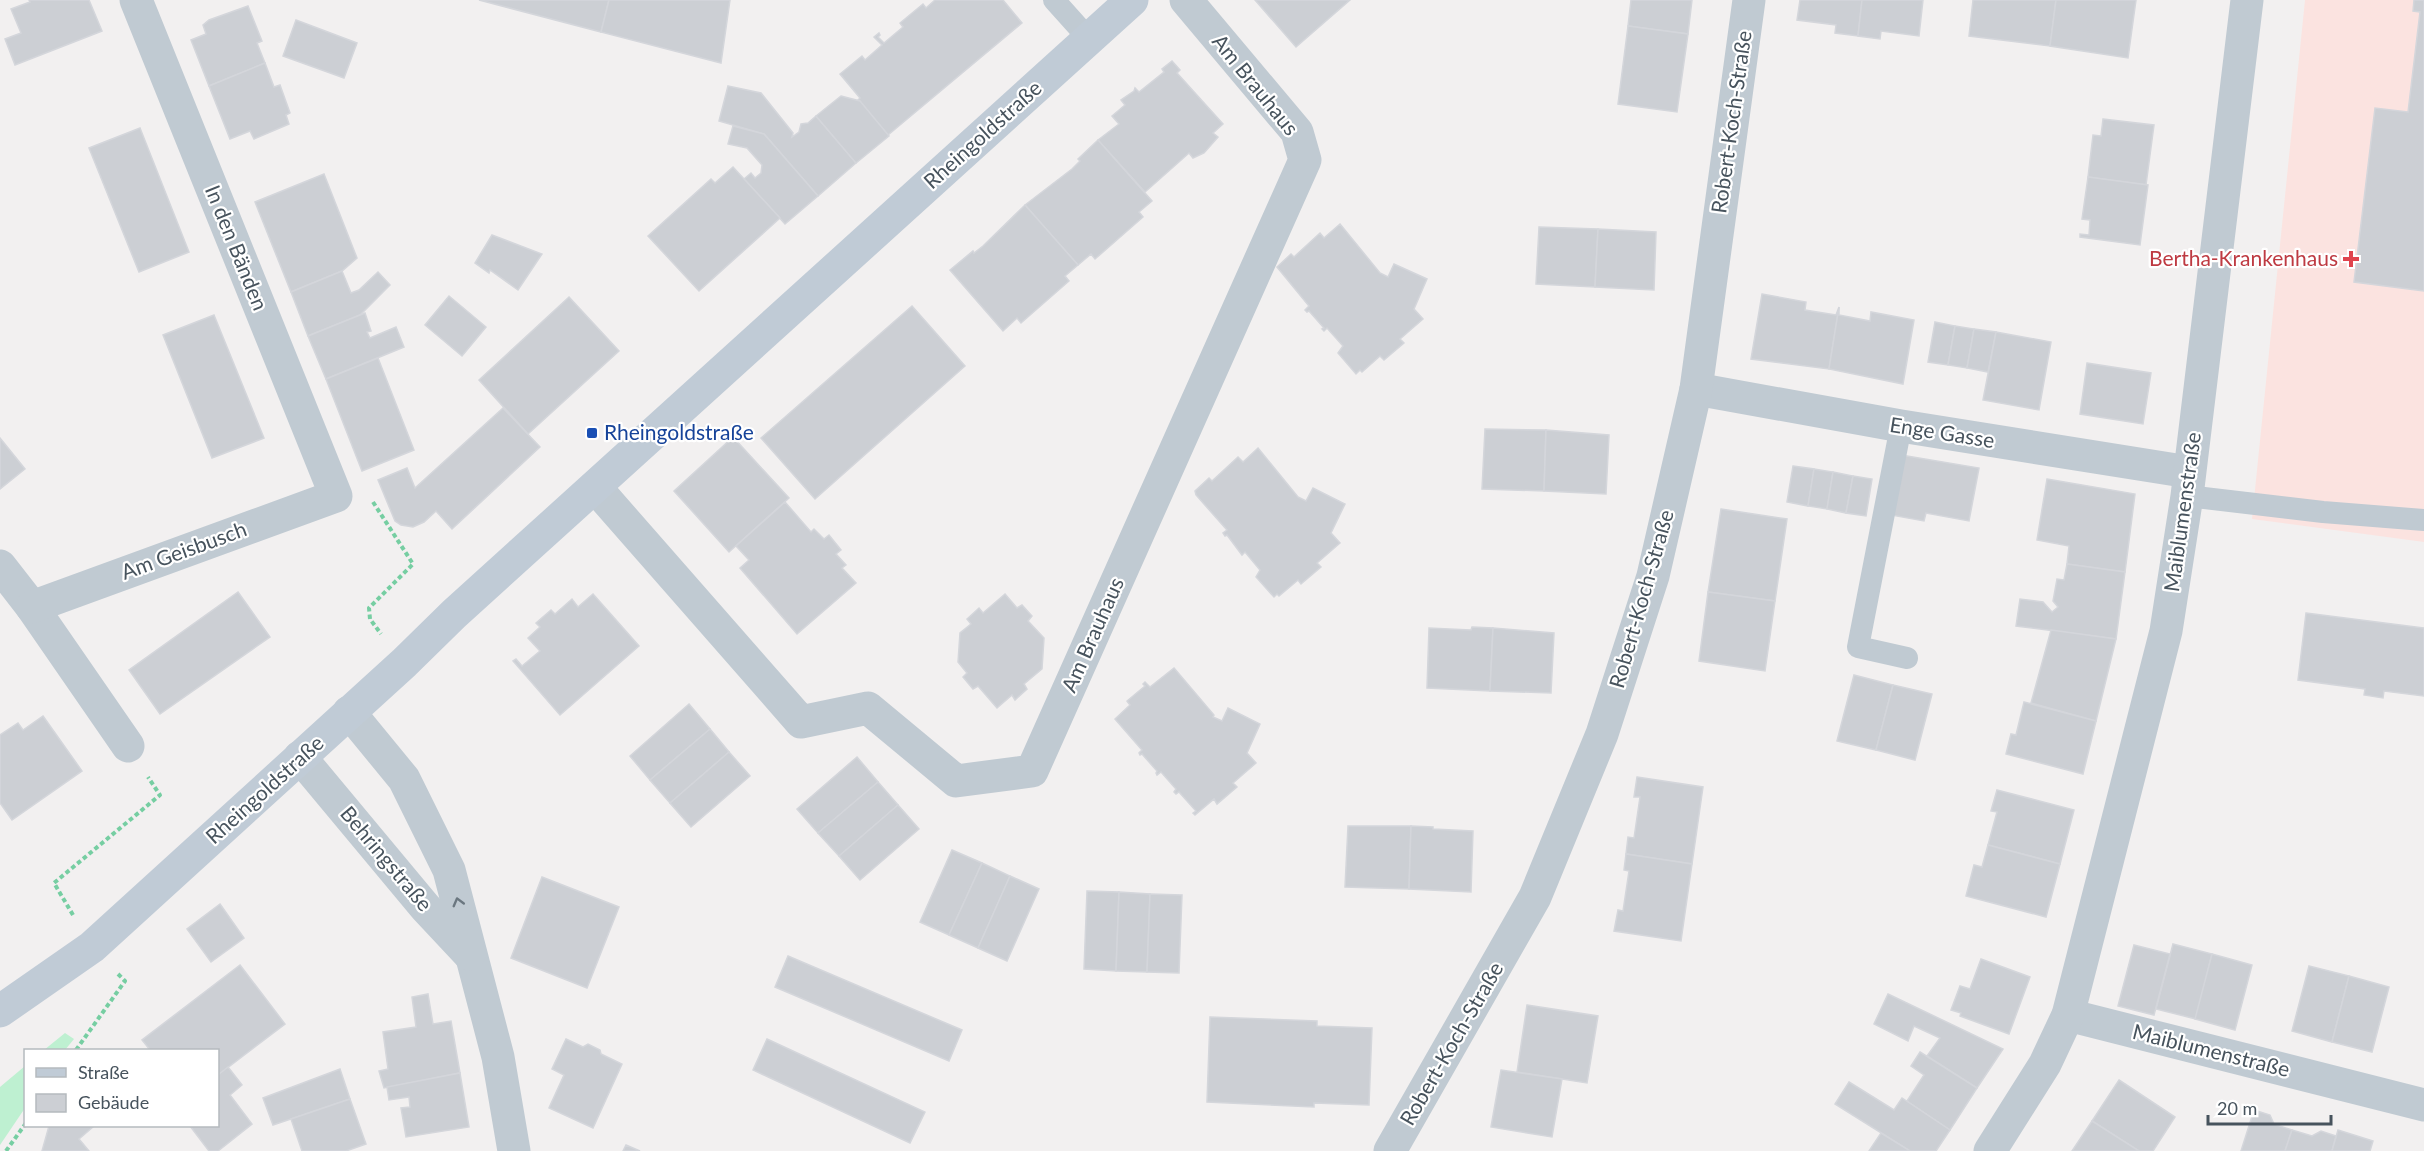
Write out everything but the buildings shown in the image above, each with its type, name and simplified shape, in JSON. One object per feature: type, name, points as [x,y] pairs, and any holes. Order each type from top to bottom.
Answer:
[{"type":"street","name":"In den Bänden","points":[[136,0],[336,496]]},
{"type":"street","name":"Rheingoldstraße","points":[[0,1011],[92,947],[404,663],[454,614],[1132,0]]},
{"type":"street","name":"Am Brauhaus","points":[[595,487],[801,722],[868,708],[956,780],[1032,771],[1305,160],[1297,132],[1186,0]]},
{"type":"street","name":"Robert-Koch-Straße","points":[[1390,1151],[1535,897],[1602,734],[1653,576],[1696,389],[1749,0]]},
{"type":"street","name":"Maiblumenstraße","points":[[1990,1151],[2045,1064],[2068,1015],[2166,631],[2188,484],[2247,0]]},
{"type":"street","name":"Enge Gasse","points":[[1696,389],[1901,426],[2188,484]]},
{"type":"street","name":"Am Geisbusch","points":[[32,607],[336,496]]},
{"type":"street","points":[[0,566],[32,607],[128,746]]},
{"type":"street","name":"Behringstraße","points":[[349,712],[404,779],[449,870],[498,1057],[514,1151]]},
{"type":"street","name":"Behringstraße","points":[[300,758],[425,907],[473,958]]},
{"type":"street","name":"Maiblumenstraße","points":[[2068,1015],[2424,1105]]},
{"type":"lane","points":[[1054,0],[1089,39]]},
{"type":"lane","points":[[1901,426],[1858,647],[1907,658]]},
{"type":"lane","points":[[2188,484],[2323,512],[2424,520]]},
{"type":"path","points":[[336,496],[368,494],[413,564],[369,608],[370,619],[404,663]]},
{"type":"path","points":[[77,1049],[125,981],[92,947],[54,883],[160,795],[128,746]]},
{"type":"path","points":[[6,1151],[24,1126]]},
{"type":"shaded area","name":"Bertha-Krankenhaus","points":[[2305,0],[2424,0],[2424,542],[2252,519]]},
{"type":"green space","points":[[65,1033],[74,1039],[66,1049],[45,1049]]},
{"type":"green space","points":[[24,1067],[24,1109],[0,1145],[0,1087]]},
{"type":"place","name":"Bertha-Krankenhaus","points":[[2351,259]]},
{"type":"place","name":"Rheingoldstraße","points":[[592,433]]}]
